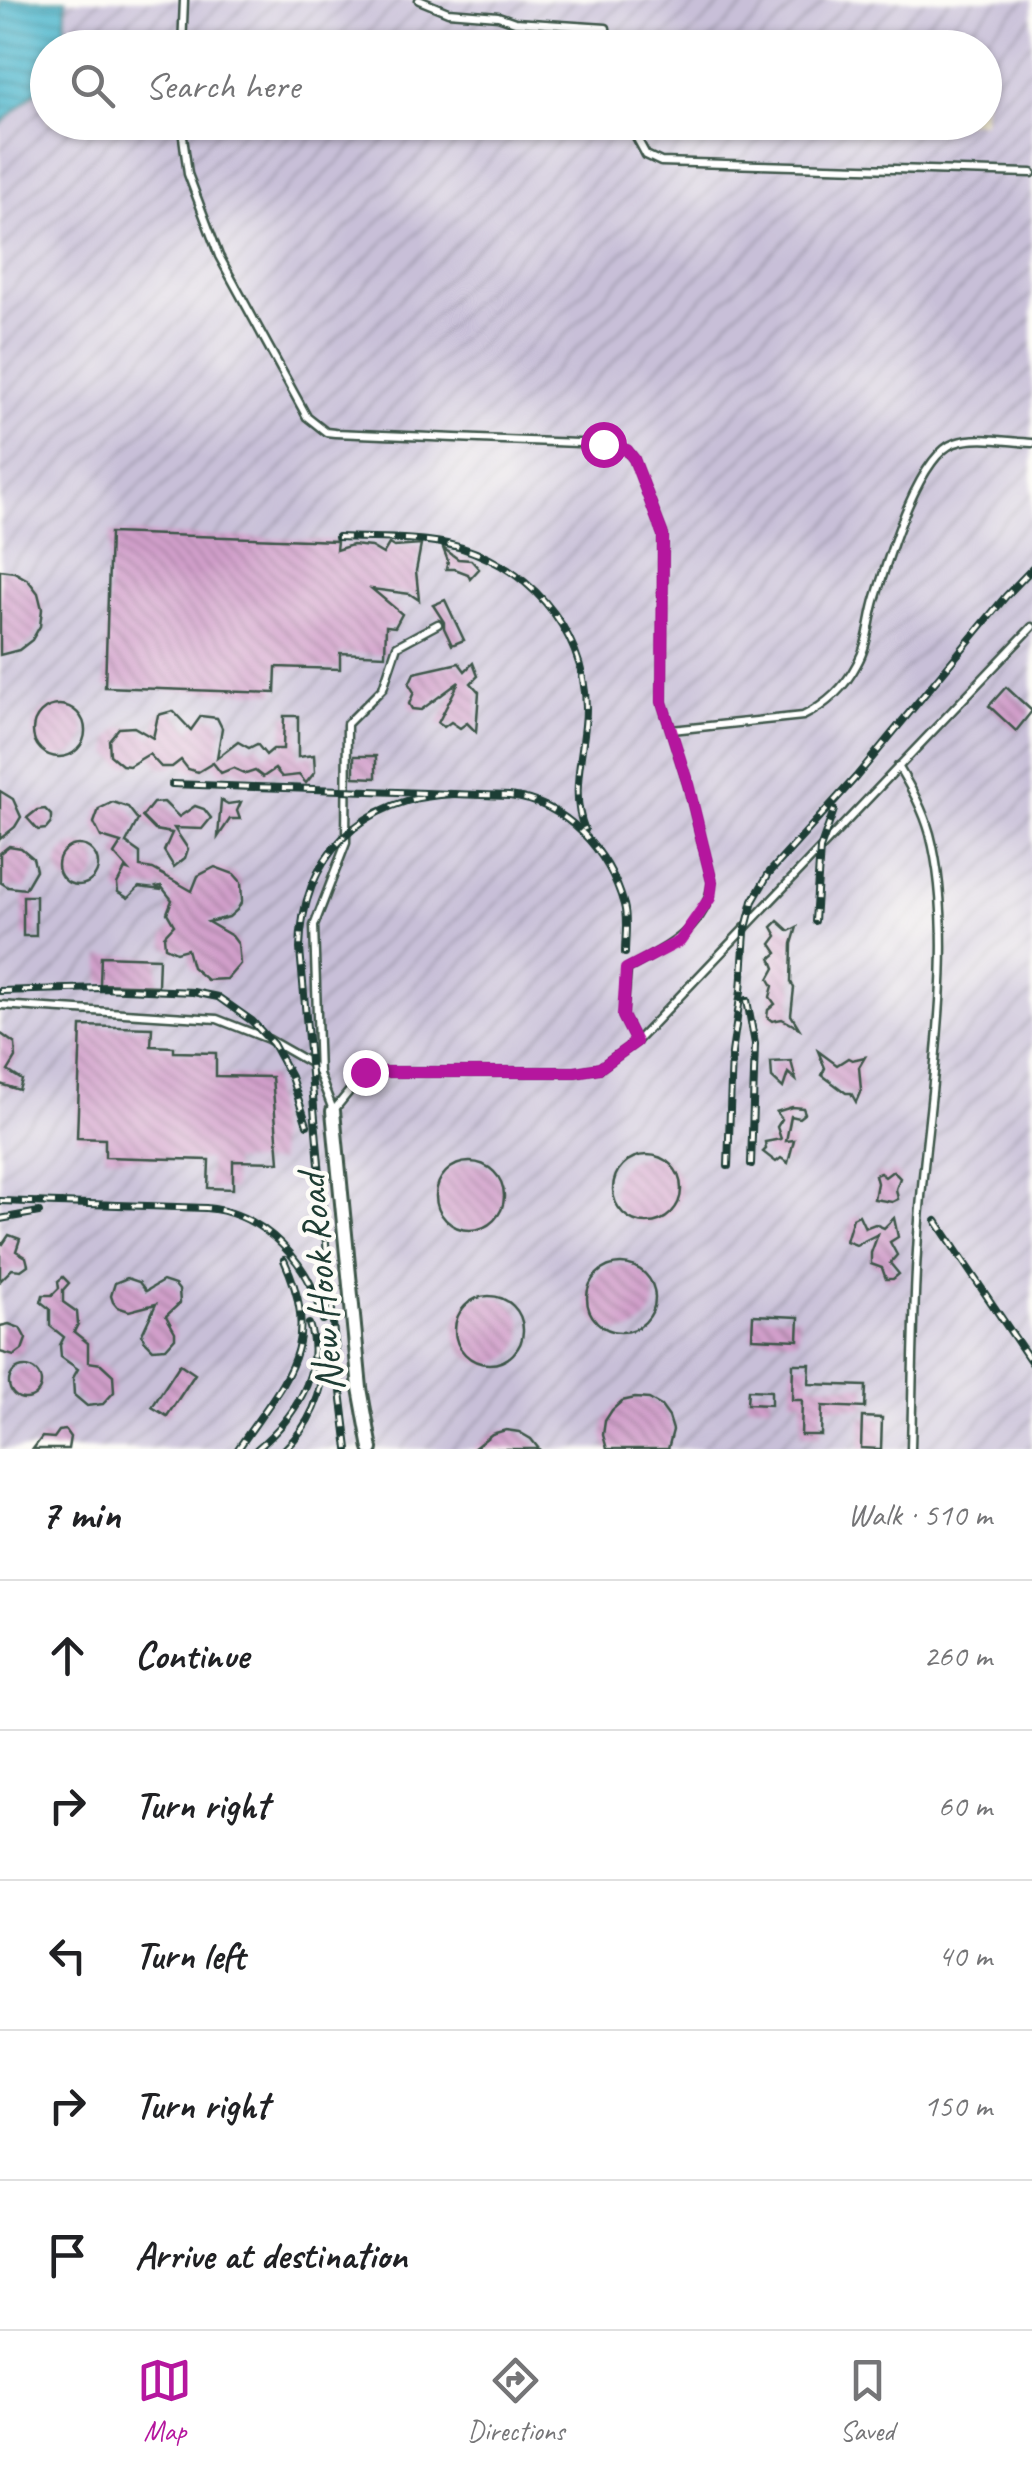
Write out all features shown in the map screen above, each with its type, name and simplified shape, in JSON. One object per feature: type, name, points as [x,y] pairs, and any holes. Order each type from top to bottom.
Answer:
[{"type":"street","name":"New Hook Road","points":[[334,1111],[360,1388],[371,1449]]},
{"type":"lane","points":[[183,30],[184,0]]},
{"type":"lane","points":[[419,0],[448,12],[606,30]]},
{"type":"lane","points":[[184,140],[188,174],[219,256],[306,417],[314,425],[336,434],[603,444],[627,450],[634,459],[663,535],[662,702],[712,882],[710,898],[680,941],[626,969],[623,1016],[636,1042]]},
{"type":"lane","points":[[638,140],[646,156],[661,162],[866,165],[1032,173]]},
{"type":"lane","points":[[672,730],[803,716],[818,709],[842,688],[858,663],[875,600],[918,486],[934,460],[953,443],[1032,443]]},
{"type":"lane","points":[[319,1074],[314,926],[346,843],[347,724],[383,688],[397,646],[438,624]]},
{"type":"lane","points":[[0,1006],[218,1019],[268,1038],[310,1063],[319,1074],[334,1111],[365,1072],[575,1072],[600,1068],[636,1042],[1032,628]]},
{"type":"lane","points":[[898,766],[919,802],[930,836],[940,919],[937,1013],[915,1284],[911,1449]]},
{"type":"shaded area","points":[[60,0],[1032,0],[1032,1449],[0,1449],[0,124],[30,97],[30,140],[1002,140],[1002,30],[60,30]]},
{"type":"water","points":[[0,0],[66,0],[65,30],[30,30],[30,97],[0,125]]},
{"type":"building","points":[[110,533],[337,541],[336,550],[352,545],[371,547],[383,554],[389,544],[421,545],[416,571],[419,600],[410,594],[372,589],[402,614],[395,627],[386,626],[385,655],[340,653],[340,669],[276,667],[275,693],[105,687]]},
{"type":"building","points":[[443,548],[458,559],[471,560],[479,569],[470,579],[468,574],[446,569],[448,561]]},
{"type":"building","points":[[0,570],[28,580],[38,593],[42,609],[40,626],[32,640],[19,650],[0,655]]},
{"type":"building","points":[[445,600],[464,640],[452,645],[433,605]]},
{"type":"building","points":[[459,663],[465,671],[473,663],[478,676],[471,683],[479,692],[476,732],[467,723],[460,728],[451,722],[444,727],[438,723],[459,682],[421,710],[412,709],[409,704],[414,692],[409,684],[414,673]]},
{"type":"building","points":[[1006,687],[1032,711],[1016,731],[989,706]]},
{"type":"building","points":[[59,705],[77,713],[85,731],[77,749],[59,757],[41,749],[33,731],[41,713]]},
{"type":"building","points":[[173,711],[191,730],[201,716],[217,718],[222,728],[217,758],[238,742],[249,748],[257,744],[266,755],[273,749],[283,749],[284,716],[298,716],[298,757],[314,755],[315,772],[306,783],[299,775],[282,777],[275,769],[263,777],[255,771],[246,774],[233,768],[221,773],[213,763],[198,772],[188,769],[181,760],[172,767],[161,767],[149,754],[129,766],[110,755],[109,740],[119,728],[134,727],[153,738],[158,715]]},
{"type":"building","points":[[354,756],[376,756],[376,778],[354,777]]},
{"type":"building","points":[[0,791],[13,799],[21,817],[0,839]]},
{"type":"building","points":[[221,800],[228,804],[241,802],[237,811],[240,819],[230,819],[218,837]]},
{"type":"building","points":[[113,802],[128,807],[138,820],[126,843],[140,853],[140,867],[153,869],[192,891],[198,876],[215,867],[234,874],[241,882],[242,901],[237,910],[229,917],[208,922],[238,944],[240,964],[227,979],[207,980],[192,967],[187,949],[176,952],[165,947],[164,936],[174,925],[167,913],[172,900],[161,886],[157,887],[162,890],[139,887],[128,898],[118,892],[117,884],[128,870],[114,854],[121,843],[101,837],[94,823],[99,809]]},
{"type":"building","points":[[164,802],[179,817],[195,806],[211,818],[202,829],[174,828],[188,849],[185,858],[174,867],[164,851],[172,833],[155,830],[142,817],[153,803]]},
{"type":"building","points":[[45,809],[51,815],[51,823],[38,830],[27,818]]},
{"type":"building","points":[[78,845],[92,851],[98,865],[92,879],[78,885],[64,879],[58,865],[64,851]]},
{"type":"building","points":[[9,846],[21,848],[33,858],[36,870],[25,889],[0,882],[0,853]]},
{"type":"building","points":[[23,896],[36,896],[36,936],[23,936]]},
{"type":"building","points":[[778,921],[789,931],[797,927],[792,944],[791,1015],[799,1028],[767,1017],[775,1004],[770,997],[773,986],[769,979],[775,968],[771,958],[777,953],[771,944],[777,936],[772,927]]},
{"type":"building","points":[[101,956],[159,958],[158,986],[100,984]]},
{"type":"building","points":[[81,1026],[152,1028],[151,1046],[174,1047],[174,1052],[216,1053],[216,1076],[272,1077],[279,1162],[233,1161],[233,1189],[208,1188],[209,1160],[105,1157],[105,1139],[77,1138]]},
{"type":"building","points":[[0,1033],[15,1044],[16,1058],[8,1071],[22,1080],[19,1090],[0,1084]]},
{"type":"building","points":[[818,1051],[837,1065],[848,1058],[865,1057],[859,1067],[861,1090],[856,1102],[851,1093],[822,1075],[825,1068]]},
{"type":"building","points":[[791,1061],[796,1080],[788,1073],[783,1088],[772,1078],[771,1062]]},
{"type":"building","points":[[803,1108],[805,1113],[799,1118],[791,1116],[786,1141],[794,1140],[788,1163],[781,1158],[776,1162],[763,1152],[765,1142],[781,1139],[777,1127],[782,1119],[776,1112]]},
{"type":"building","points":[[647,1155],[660,1157],[671,1165],[679,1176],[679,1202],[671,1213],[660,1221],[647,1223],[634,1221],[623,1213],[615,1202],[613,1189],[615,1176],[623,1165],[634,1157]]},
{"type":"building","points":[[470,1162],[483,1164],[494,1172],[502,1183],[502,1209],[494,1220],[483,1228],[470,1230],[457,1228],[446,1220],[438,1209],[436,1196],[438,1183],[446,1172],[457,1164]]},
{"type":"building","points":[[893,1171],[900,1178],[898,1199],[874,1199],[875,1175],[885,1177]]},
{"type":"building","points":[[859,1215],[865,1228],[875,1224],[884,1228],[894,1218],[898,1237],[890,1242],[897,1255],[890,1263],[899,1274],[893,1279],[886,1279],[882,1268],[871,1264],[878,1234],[856,1245],[846,1241],[853,1218]]},
{"type":"building","points":[[9,1235],[20,1239],[16,1251],[26,1257],[28,1265],[21,1270],[12,1269],[0,1281],[0,1242],[3,1244]]},
{"type":"building","points":[[621,1264],[634,1266],[645,1274],[653,1285],[653,1311],[645,1322],[634,1330],[621,1332],[608,1330],[597,1322],[589,1311],[587,1298],[589,1285],[597,1274],[608,1266]]},
{"type":"building","points":[[63,1277],[69,1283],[63,1290],[63,1302],[77,1312],[74,1332],[88,1343],[88,1362],[101,1364],[113,1375],[114,1392],[103,1404],[87,1406],[74,1395],[73,1378],[78,1369],[61,1357],[64,1337],[50,1326],[50,1309],[41,1302],[43,1295],[52,1295],[59,1288],[58,1281]]},
{"type":"building","points":[[127,1278],[139,1282],[146,1291],[163,1281],[179,1290],[180,1303],[166,1316],[175,1338],[166,1348],[153,1349],[142,1334],[156,1304],[129,1311],[113,1302],[115,1283]]},
{"type":"building","points":[[489,1296],[502,1298],[513,1306],[521,1317],[521,1343],[513,1354],[502,1362],[489,1364],[476,1362],[465,1354],[457,1343],[455,1330],[457,1317],[465,1306],[476,1298]]},
{"type":"building","points":[[753,1315],[799,1317],[798,1340],[752,1338]]},
{"type":"building","points":[[0,1326],[20,1328],[26,1339],[22,1350],[14,1356],[0,1352]]},
{"type":"building","points":[[180,1364],[195,1374],[167,1416],[152,1407]]},
{"type":"building","points":[[793,1364],[810,1364],[809,1384],[866,1386],[865,1408],[822,1406],[821,1435],[801,1435],[802,1400],[792,1400]]},
{"type":"building","points":[[25,1367],[36,1372],[41,1383],[36,1394],[25,1399],[14,1394],[9,1383],[14,1372]]},
{"type":"building","points":[[748,1390],[771,1391],[771,1405],[747,1404]]},
{"type":"building","points":[[649,1399],[669,1417],[673,1430],[668,1449],[607,1449],[605,1421],[622,1401]]},
{"type":"building","points":[[862,1417],[882,1418],[881,1449],[861,1448]]},
{"type":"building","points":[[65,1430],[70,1437],[68,1449],[33,1449],[42,1437],[54,1438]]},
{"type":"building","points":[[519,1432],[539,1449],[473,1449],[492,1434]]},
{"type":"railway","points":[[338,537],[447,544],[501,565],[545,602],[562,625],[583,678],[586,708],[578,800],[585,830]]},
{"type":"railway","points":[[728,1166],[732,1053],[745,932],[753,901],[769,873],[1032,569]]},
{"type":"railway","points":[[172,784],[509,796],[530,800],[549,808],[582,832],[608,866],[625,911],[625,953]]},
{"type":"railway","points":[[348,1449],[300,949],[303,916],[325,860],[365,820],[421,798],[454,794]]},
{"type":"railway","points":[[815,921],[820,849],[834,810]]},
{"type":"railway","points":[[0,991],[101,988],[193,992],[218,997],[252,1021],[273,1044],[291,1077],[307,1125]]},
{"type":"railway","points":[[747,1000],[755,1044],[751,1164]]},
{"type":"railway","points":[[0,1201],[227,1212],[266,1231],[282,1245],[308,1280],[323,1320]]},
{"type":"railway","points":[[0,1219],[39,1212]]},
{"type":"railway","points":[[936,1221],[1032,1363]]},
{"type":"railway","points":[[238,1449],[294,1361],[300,1317],[284,1260]]},
{"type":"railway","points":[[257,1449],[283,1424],[310,1377],[313,1342],[309,1324]]},
{"type":"railway","points":[[285,1449],[314,1408],[325,1358]]},
{"type":"route","points":[[365,1072],[575,1072],[600,1068],[636,1042],[623,1016],[626,969],[680,941],[710,898],[712,882],[699,826],[660,687],[663,535],[634,459],[627,450],[603,444]]}]
